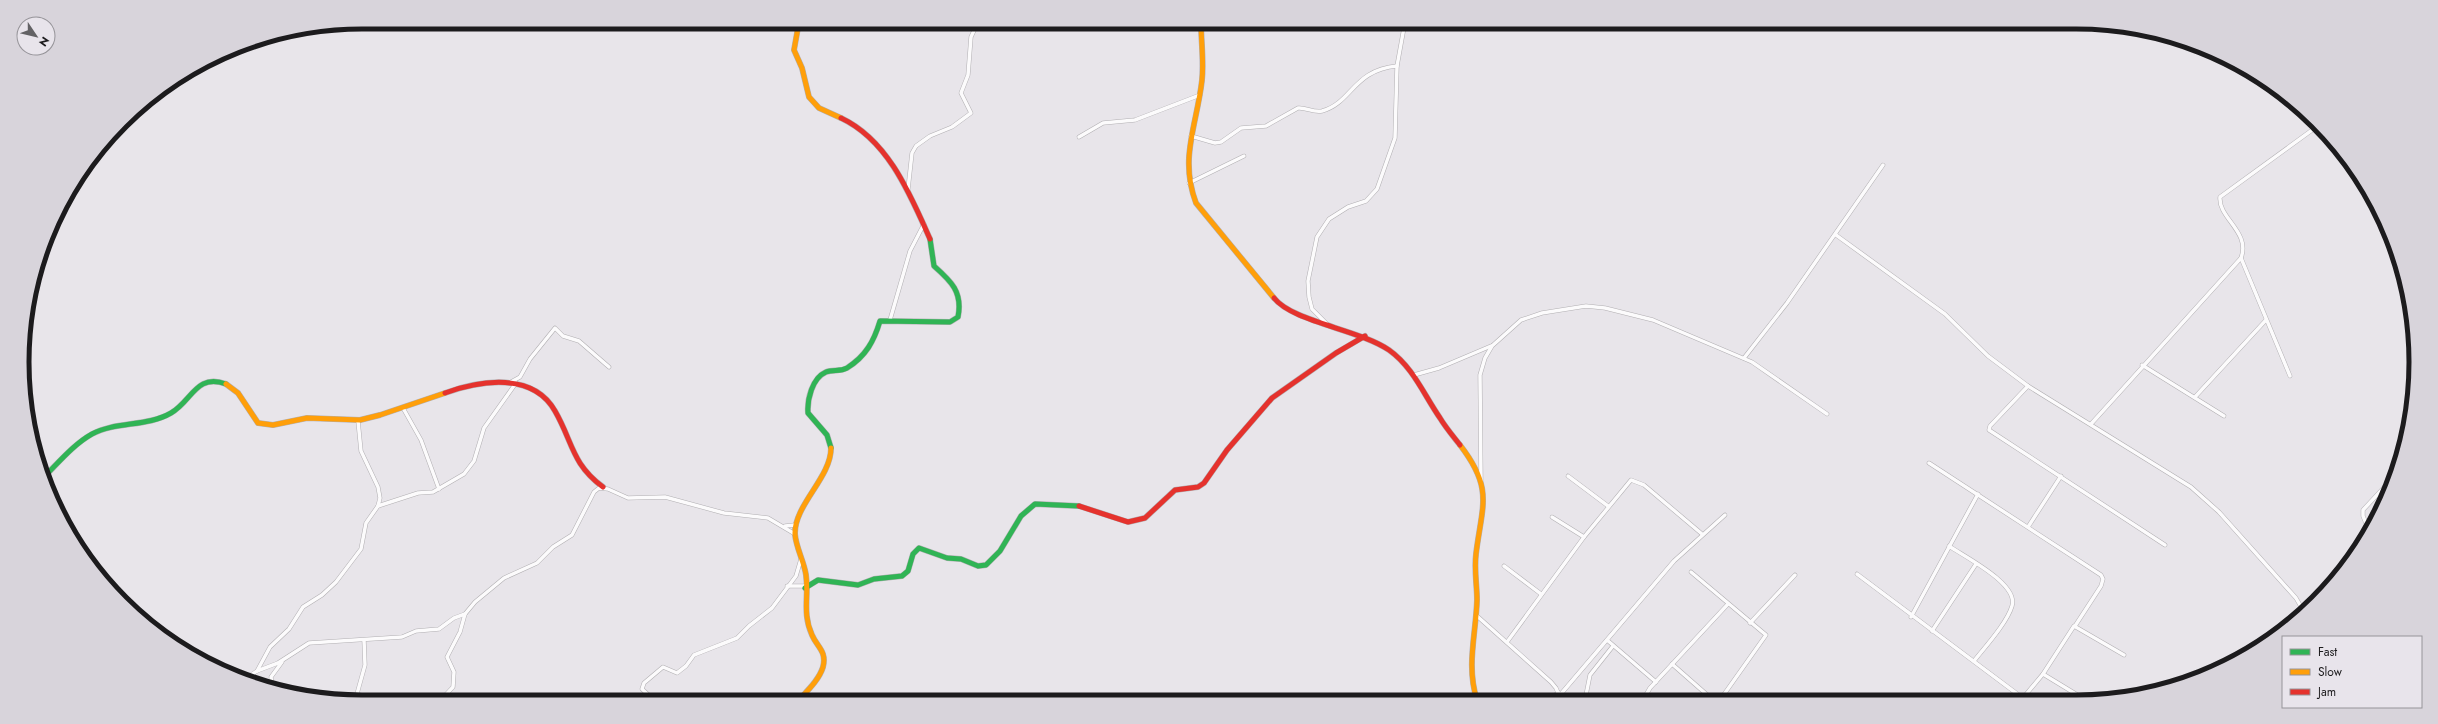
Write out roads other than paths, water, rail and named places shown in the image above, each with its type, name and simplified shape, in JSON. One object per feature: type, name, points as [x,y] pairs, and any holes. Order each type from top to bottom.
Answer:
[{"type":"street","points":[[798,29],[794,50],[802,68],[810,97],[819,108],[849,122],[873,140],[908,189],[932,246],[934,266],[948,277],[958,298],[958,317],[950,322],[880,321],[872,343],[848,367],[840,371],[826,372],[812,388],[806,406],[809,416],[828,436],[831,452],[795,525],[795,534],[806,571],[804,607],[812,636],[822,648],[824,661],[818,678],[803,695]]},
{"type":"street","points":[[908,189],[912,153],[916,146],[930,136],[956,124],[971,112],[961,93],[968,75],[971,36],[974,29]]},
{"type":"street","points":[[1201,29],[1203,62],[1200,95],[1187,163],[1189,183],[1198,207],[1224,234],[1273,299],[1295,314],[1365,336],[1391,351],[1414,375],[1441,420],[1469,458],[1481,481]]},
{"type":"street","points":[[1327,323],[1312,309],[1309,297],[1308,282],[1317,238],[1329,219],[1348,207],[1366,200],[1377,189],[1395,138],[1397,66],[1404,29]]},
{"type":"street","points":[[1191,136],[1215,143],[1221,142],[1241,128],[1266,126],[1298,108],[1312,112],[1321,111],[1332,106],[1374,70],[1397,66]]},
{"type":"street","points":[[1079,137],[1103,123],[1135,120],[1200,95]]},
{"type":"street","points":[[2091,424],[2142,365],[2241,258],[2244,249],[2240,236],[2226,213],[2220,197],[2314,130]]},
{"type":"street","points":[[1189,183],[1244,156]]},
{"type":"street","points":[[1744,358],[1787,304],[1883,165]]},
{"type":"street","points":[[890,320],[910,251],[924,224]]},
{"type":"street","points":[[1836,235],[1945,314],[1988,356],[2028,386],[2174,475],[2207,500],[2296,598],[2301,607]]},
{"type":"street","points":[[2241,258],[2290,376]]},
{"type":"street","points":[[1475,695],[1473,688],[1471,659],[1477,616],[1476,553],[1483,528],[1484,509],[1481,481],[1480,375],[1485,358],[1492,346],[1521,320],[1529,316],[1586,306],[1605,308],[1653,320],[1744,358],[1827,414]]},
{"type":"street","points":[[2195,397],[2266,320]]},
{"type":"street","points":[[378,506],[418,493],[429,493],[439,489],[454,481],[470,468],[474,461],[484,428],[514,382],[520,377],[530,359],[555,328],[563,336],[579,341],[609,367]]},
{"type":"street","points":[[787,586],[805,587],[818,580],[858,585],[874,579],[902,576],[908,571],[913,554],[919,548],[930,550],[947,558],[961,559],[978,566],[986,565],[1008,541],[1025,513],[1035,504],[1082,506],[1120,520],[1139,521],[1151,514],[1165,498],[1175,490],[1185,486],[1198,487],[1204,483],[1227,450],[1272,398],[1336,353],[1365,336]]},
{"type":"street","points":[[1414,375],[1439,368],[1492,346]]},
{"type":"street","points":[[2142,365],[2224,416]]},
{"type":"street","points":[[48,473],[94,433],[163,417],[176,410],[195,388],[209,382],[218,381],[234,390],[246,402],[254,418],[262,424],[300,418],[358,420],[403,408],[467,387],[514,382],[537,391],[547,400],[558,417],[579,464],[603,487],[628,498],[671,498],[724,513],[768,518],[785,526],[795,534]]},
{"type":"street","points":[[2028,386],[1990,426],[1989,430],[2165,545]]},
{"type":"street","points":[[403,408],[420,436],[439,489]]},
{"type":"street","points":[[257,671],[270,647],[289,629],[303,607],[328,590],[358,555],[366,523],[378,506],[380,495],[361,451],[358,420]]},
{"type":"street","points":[[1929,463],[2074,556],[2103,579],[2076,626],[2027,695]]},
{"type":"street","points":[[1568,476],[1608,506]]},
{"type":"street","points":[[2028,527],[2061,476]]},
{"type":"street","points":[[1507,642],[1584,537],[1624,486],[1631,480],[1635,481],[1668,504],[1702,534]]},
{"type":"street","points":[[446,695],[453,687],[454,672],[447,657],[462,628],[466,614],[475,602],[504,578],[533,566],[553,547],[572,535],[594,492],[603,487]]},
{"type":"street","points":[[2366,524],[2363,516],[2363,510],[2385,487]]},
{"type":"street","points":[[1912,617],[1978,494]]},
{"type":"street","points":[[1477,616],[1551,682],[1560,694],[1674,561],[1702,534],[1725,515]]},
{"type":"street","points":[[1552,517],[1584,537]]},
{"type":"street","points":[[785,526],[795,525]]},
{"type":"street","points":[[1949,546],[2008,587],[2013,599],[2008,613],[1974,661]]},
{"type":"street","points":[[648,695],[642,689],[644,683],[663,667],[677,673],[696,653],[712,650],[737,638],[749,626],[772,608],[797,574],[802,558]]},
{"type":"street","points":[[1932,631],[1976,564]]},
{"type":"street","points":[[1504,566],[1541,594]]},
{"type":"street","points":[[1691,572],[1764,633],[1765,637],[1724,695]]},
{"type":"street","points":[[1857,574],[1912,617],[2019,695]]},
{"type":"street","points":[[1750,622],[1795,575]]},
{"type":"street","points":[[1647,695],[1672,664],[1728,604]]},
{"type":"street","points":[[250,675],[285,658],[304,645],[315,642],[402,637],[416,631],[435,630],[454,618],[466,614]]},
{"type":"street","points":[[2076,626],[2124,655]]},
{"type":"street","points":[[357,695],[364,665],[364,640]]},
{"type":"street","points":[[1607,640],[1656,682]]},
{"type":"street","points":[[1585,695],[1590,675],[1613,646]]},
{"type":"street","points":[[272,683],[271,677],[285,658]]},
{"type":"street","points":[[1672,664],[1707,695]]},
{"type":"street","points":[[2043,674],[2077,695]]}]
